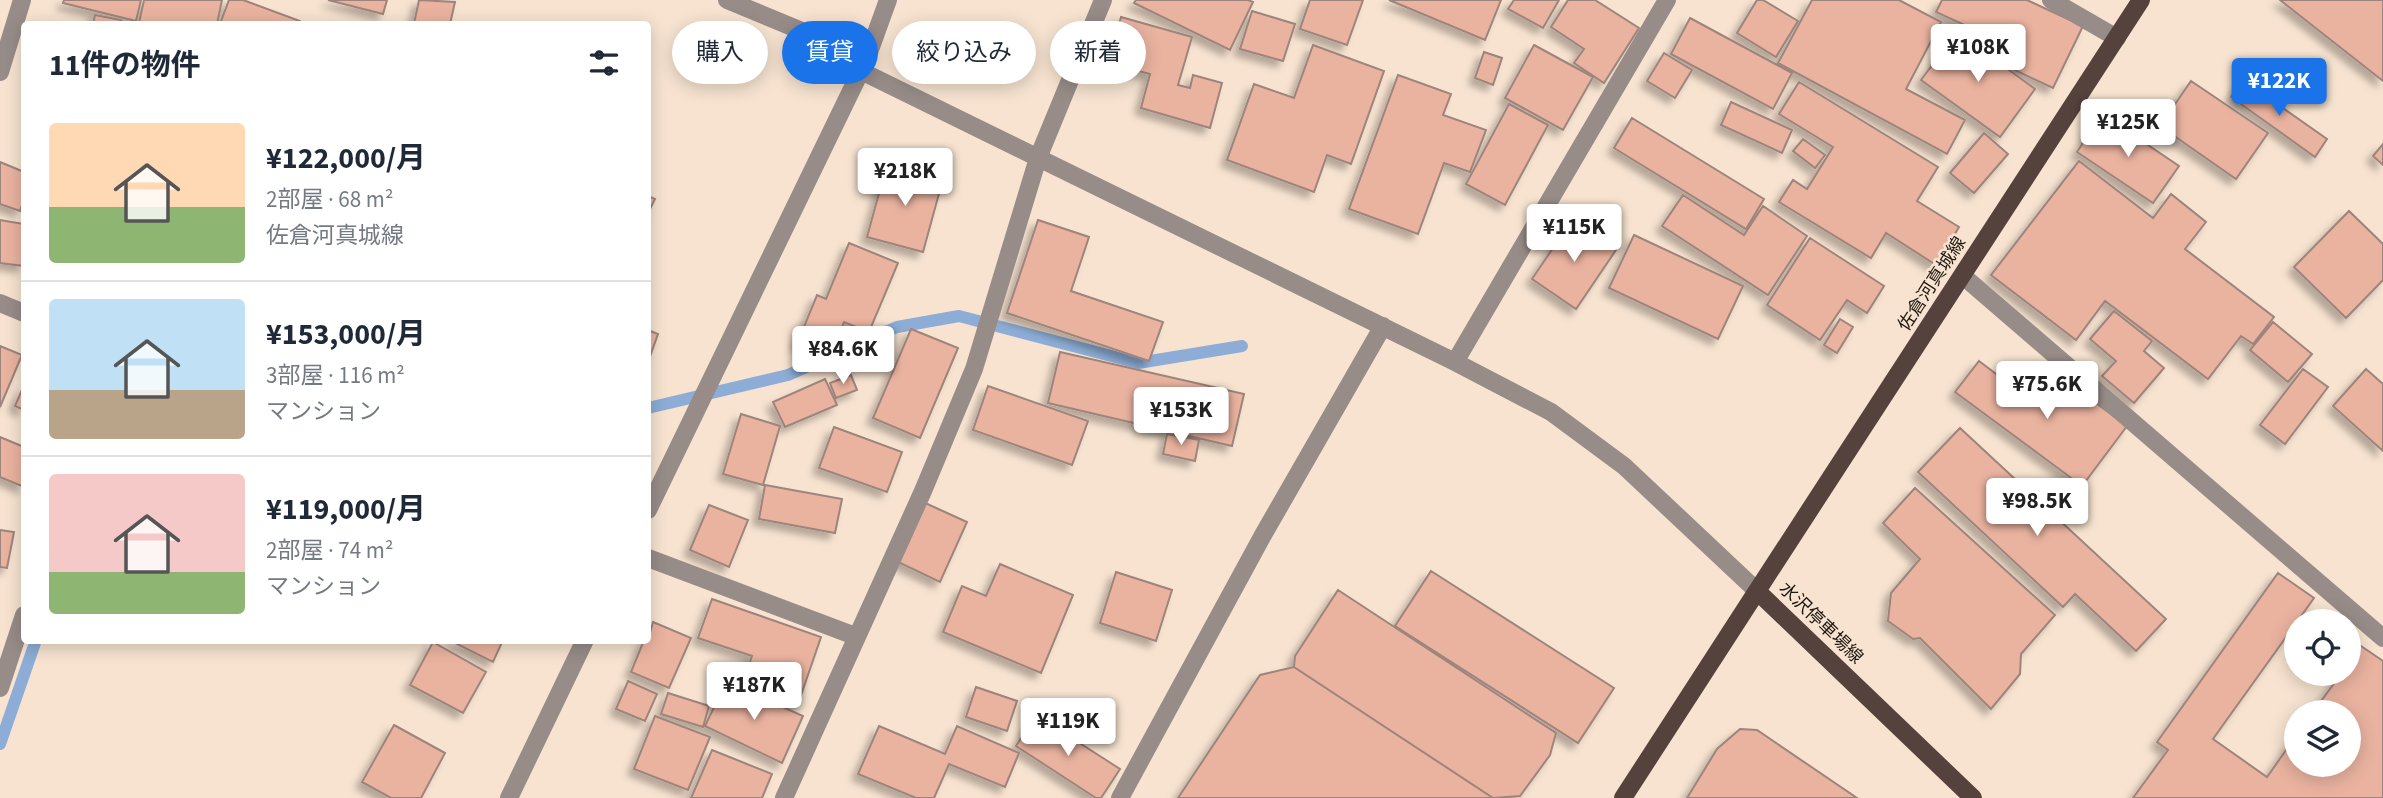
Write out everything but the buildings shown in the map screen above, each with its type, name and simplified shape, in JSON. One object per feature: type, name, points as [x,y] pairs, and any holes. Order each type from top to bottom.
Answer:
[{"type":"main road","name":"佐倉河真城線","points":[[1757,591],[2141,0]]},
{"type":"main road","name":"水沢停車場線","points":[[1623,798],[1757,591],[1973,798]]},
{"type":"street","points":[[0,72],[22,0]]},
{"type":"street","points":[[727,0],[782,26]]},
{"type":"street","points":[[878,27],[888,0]]},
{"type":"street","points":[[784,798],[855,636],[923,491],[974,369],[1038,158],[1103,0]]},
{"type":"street","points":[[1455,362],[1667,0]]},
{"type":"street","points":[[2051,0],[2117,38]]},
{"type":"street","points":[[878,72],[1038,158],[1383,326],[1551,412],[1624,466],[1757,591]]},
{"type":"street","points":[[651,504],[855,84]]},
{"type":"street","points":[[1963,276],[2383,638]]},
{"type":"street","points":[[0,303],[21,312]]},
{"type":"street","points":[[1120,798],[1263,535],[1383,326]]},
{"type":"street","points":[[651,559],[855,636]]},
{"type":"street","points":[[0,688],[21,624]]},
{"type":"street","points":[[509,798],[583,644]]},
{"type":"waterway","points":[[651,407],[788,375],[897,327],[959,316],[1138,363],[1242,346]]},
{"type":"waterway","points":[[0,744],[35,644]]}]
